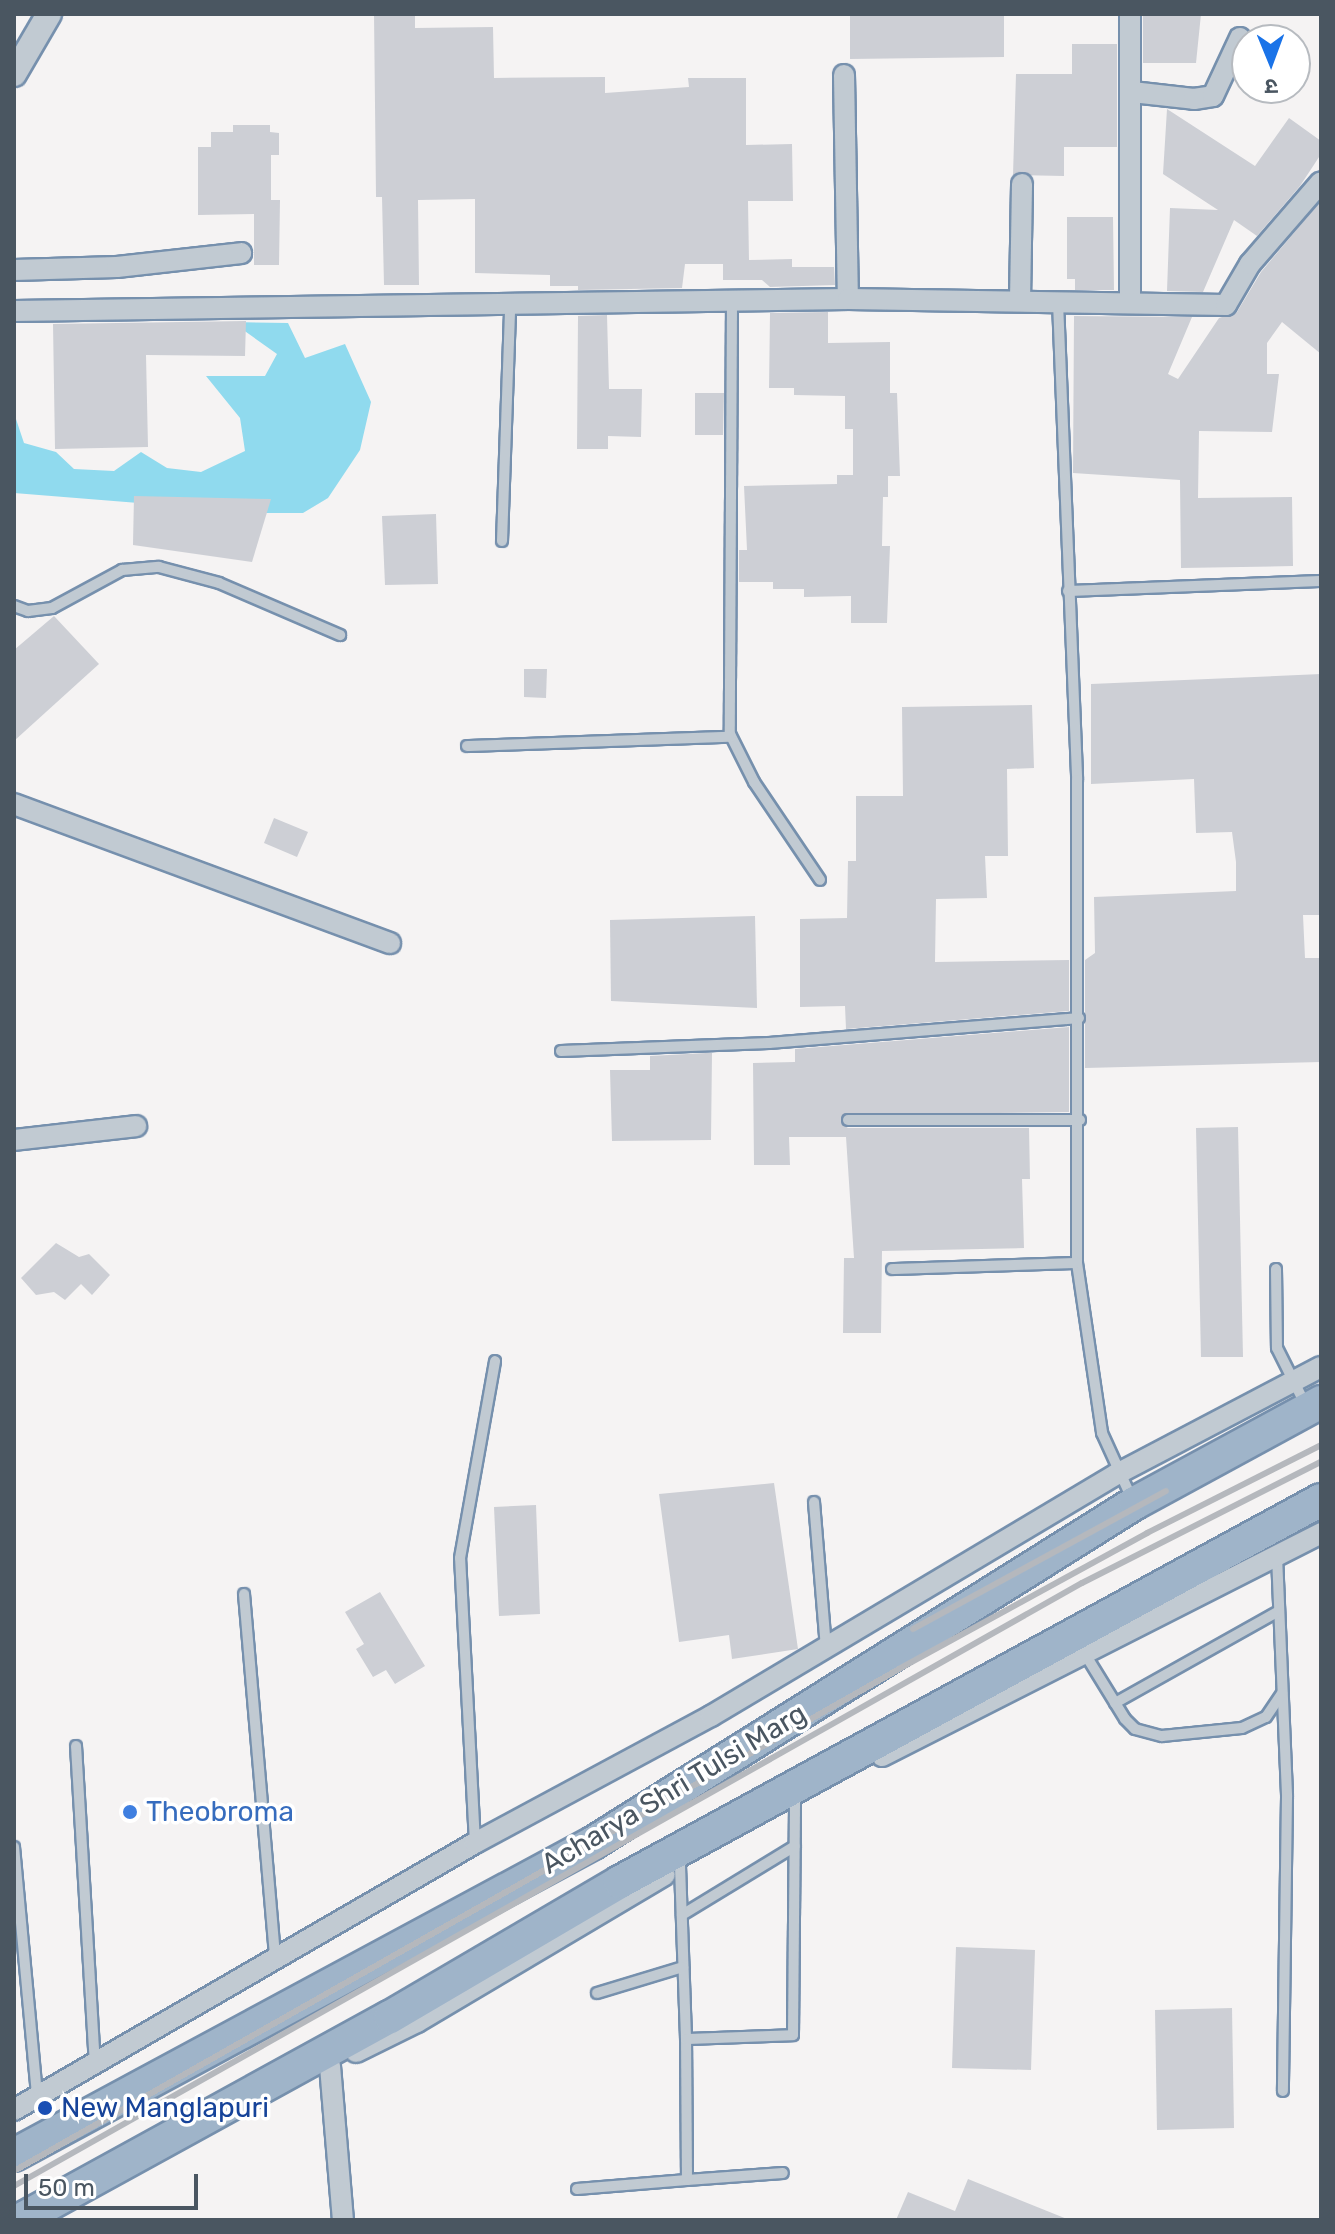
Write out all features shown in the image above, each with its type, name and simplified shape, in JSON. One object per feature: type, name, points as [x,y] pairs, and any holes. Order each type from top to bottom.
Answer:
[{"type":"highway","name":"Acharya Shri Tulsi Marg","points":[[14,2155],[593,1843],[1307,1398]]},
{"type":"highway","name":"Acharya Shri Tulsi Marg","points":[[20,2220],[390,2017],[620,1882],[1321,1500]]},
{"type":"street","points":[[14,74],[49,14]]},
{"type":"street","points":[[1130,14],[1130,300]]},
{"type":"street","points":[[1132,92],[1194,99],[1213,96],[1231,57]]},
{"type":"street","points":[[844,75],[848,299]]},
{"type":"street","points":[[14,311],[510,307],[848,299],[1130,300],[1226,305],[1250,264],[1321,182]]},
{"type":"street","points":[[1020,300],[1022,184]]},
{"type":"street","points":[[14,270],[117,267],[241,253]]},
{"type":"street","points":[[14,804],[390,943]]},
{"type":"street","points":[[14,1140],[136,1126]]},
{"type":"street","points":[[14,2110],[475,1843],[826,1647],[1117,1474],[1307,1398],[1321,1367]]},
{"type":"street","points":[[51,2220],[330,2066],[417,2022],[795,1801],[1321,1533]]},
{"type":"street","points":[[330,2066],[343,2220]]},
{"type":"lane","points":[[1058,300],[1079,1018],[1077,1263],[1102,1433],[1117,1474],[1135,1503]]},
{"type":"lane","points":[[732,303],[731,737],[754,782],[820,880]]},
{"type":"lane","points":[[502,541],[510,307]]},
{"type":"lane","points":[[14,606],[28,611],[52,608],[122,570],[159,567],[219,583],[340,635]]},
{"type":"lane","points":[[1068,591],[1321,581]]},
{"type":"lane","points":[[467,746],[731,737]]},
{"type":"lane","points":[[561,1051],[769,1043],[1079,1018]]},
{"type":"lane","points":[[848,1120],[1080,1120]]},
{"type":"lane","points":[[892,1269],[1077,1263]]},
{"type":"lane","points":[[1276,1269],[1277,1348],[1307,1398]]},
{"type":"lane","points":[[475,1843],[460,1558],[495,1361]]},
{"type":"lane","points":[[814,1502],[826,1647]]},
{"type":"lane","points":[[1277,1556],[1287,1797],[1283,2091]]},
{"type":"lane","points":[[244,1594],[275,1959]]},
{"type":"lane","points":[[1115,1703],[1279,1611]]},
{"type":"lane","points":[[1085,1654],[1135,1729],[1162,1736],[1242,1728],[1266,1717],[1282,1693]]},
{"type":"lane","points":[[76,1746],[95,2062]]},
{"type":"lane","points":[[686,2039],[793,2035],[795,1801]]},
{"type":"lane","points":[[682,1915],[795,1846]]},
{"type":"lane","points":[[14,1847],[37,2097]]},
{"type":"lane","points":[[680,1866],[687,2180]]},
{"type":"lane","points":[[597,1993],[683,1967]]},
{"type":"lane","points":[[577,2189],[783,2173]]},
{"type":"water","points":[[232,322],[288,323],[305,358],[345,344],[371,402],[360,450],[328,498],[303,513],[263,513],[14,493],[14,413],[24,443],[56,452],[74,469],[114,471],[141,452],[167,468],[201,472],[245,451],[240,418],[206,376],[265,376],[277,354]]},
{"type":"building","points":[[374,14],[415,14],[415,28],[493,27],[494,78],[605,77],[605,93],[689,87],[688,78],[746,78],[746,145],[792,144],[793,201],[748,201],[749,260],[792,259],[792,267],[834,267],[835,285],[770,287],[762,280],[723,280],[723,264],[685,264],[682,288],[578,290],[578,286],[550,286],[550,275],[475,273],[475,199],[418,200],[419,285],[384,285],[382,197],[376,197]]},
{"type":"building","points":[[850,14],[1004,14],[1004,57],[850,59]]},
{"type":"building","points":[[1143,14],[1201,14],[1196,63],[1143,63]]},
{"type":"building","points":[[1072,44],[1117,44],[1117,147],[1064,147],[1064,176],[1013,175],[1016,74],[1072,74]]},
{"type":"building","points":[[1167,109],[1255,166],[1289,118],[1321,141],[1321,154],[1300,186],[1257,236],[1234,220],[1203,292],[1167,291],[1170,208],[1218,210],[1163,174]]},
{"type":"building","points":[[233,125],[270,125],[270,132],[279,133],[279,155],[271,155],[271,200],[280,200],[279,265],[254,265],[254,214],[198,215],[198,147],[211,147],[211,132],[233,132]]},
{"type":"building","points":[[1320,202],[1321,354],[1282,322],[1267,343],[1267,374],[1279,374],[1272,432],[1199,431],[1198,498],[1292,497],[1293,566],[1181,568],[1180,480],[1073,473],[1074,316],[1192,317],[1168,374],[1178,379],[1219,318],[1237,312],[1261,272]]},
{"type":"building","points":[[1067,217],[1113,217],[1114,290],[1075,290],[1075,279],[1067,279]]},
{"type":"building","points":[[828,312],[828,343],[890,342],[890,393],[897,393],[900,476],[888,476],[888,497],[883,497],[882,546],[890,546],[887,623],[851,623],[851,596],[804,597],[804,589],[773,589],[773,582],[739,582],[739,550],[747,550],[744,486],[837,484],[837,475],[853,475],[853,429],[845,429],[845,396],[794,395],[794,388],[769,388],[770,313]]},
{"type":"building","points":[[607,315],[609,389],[642,389],[641,437],[608,436],[608,449],[577,449],[578,316]]},
{"type":"building","points":[[246,321],[245,356],[146,355],[148,447],[55,449],[53,324]]},
{"type":"building","points":[[695,393],[724,393],[723,435],[695,435]]},
{"type":"building","points":[[134,496],[271,499],[252,562],[133,545]]},
{"type":"building","points":[[436,514],[438,584],[385,585],[382,516]]},
{"type":"building","points":[[54,616],[99,664],[14,741],[14,650]]},
{"type":"building","points":[[524,669],[547,669],[546,698],[524,697]]},
{"type":"building","points":[[1321,674],[1321,915],[1303,915],[1305,958],[1321,958],[1321,1062],[1085,1068],[1085,960],[1095,953],[1094,897],[1236,891],[1232,832],[1196,833],[1194,779],[1091,784],[1091,684]]},
{"type":"building","points":[[1032,705],[1034,768],[1007,769],[1008,856],[985,856],[987,898],[936,899],[935,962],[1069,960],[1069,1011],[846,1029],[845,1006],[800,1007],[800,919],[847,918],[848,861],[856,861],[856,796],[903,796],[902,707]]},
{"type":"building","points":[[274,818],[308,832],[297,857],[264,843]]},
{"type":"building","points":[[755,916],[757,1008],[611,1001],[610,920]]},
{"type":"building","points":[[1069,1027],[1069,1112],[842,1115],[841,1123],[848,1128],[1029,1128],[1030,1179],[1022,1179],[1024,1248],[882,1251],[881,1333],[843,1333],[844,1258],[854,1258],[846,1137],[789,1137],[790,1165],[754,1165],[753,1063],[795,1062],[795,1049]]},
{"type":"building","points":[[712,1053],[711,1140],[612,1141],[610,1070],[650,1070],[650,1056]]},
{"type":"building","points":[[1238,1127],[1243,1357],[1201,1357],[1196,1128]]},
{"type":"building","points":[[56,1243],[79,1257],[89,1254],[110,1275],[92,1295],[81,1284],[65,1300],[54,1292],[36,1295],[21,1278]]},
{"type":"building","points":[[774,1483],[798,1649],[732,1659],[729,1635],[679,1642],[659,1494]]},
{"type":"building","points":[[536,1505],[540,1614],[499,1616],[494,1507]]},
{"type":"building","points":[[380,1592],[425,1666],[395,1684],[386,1670],[373,1677],[356,1649],[364,1644],[345,1612]]},
{"type":"building","points":[[956,1947],[1035,1950],[1031,2070],[952,2068]]},
{"type":"building","points":[[1232,2008],[1234,2128],[1157,2130],[1155,2010]]},
{"type":"building","points":[[968,2179],[1067,2220],[896,2220],[908,2192],[955,2211]]},
{"type":"railway","points":[[14,2171],[899,1669],[1147,1533],[1321,1445]]},
{"type":"railway","points":[[14,2186],[1082,1583],[1321,1462]]},
{"type":"railway","points":[[913,1629],[1166,1491]]},
{"type":"place","name":"Theobroma","points":[[130,1812]]},
{"type":"place","name":"New Manglapuri","points":[[45,2108]]}]
